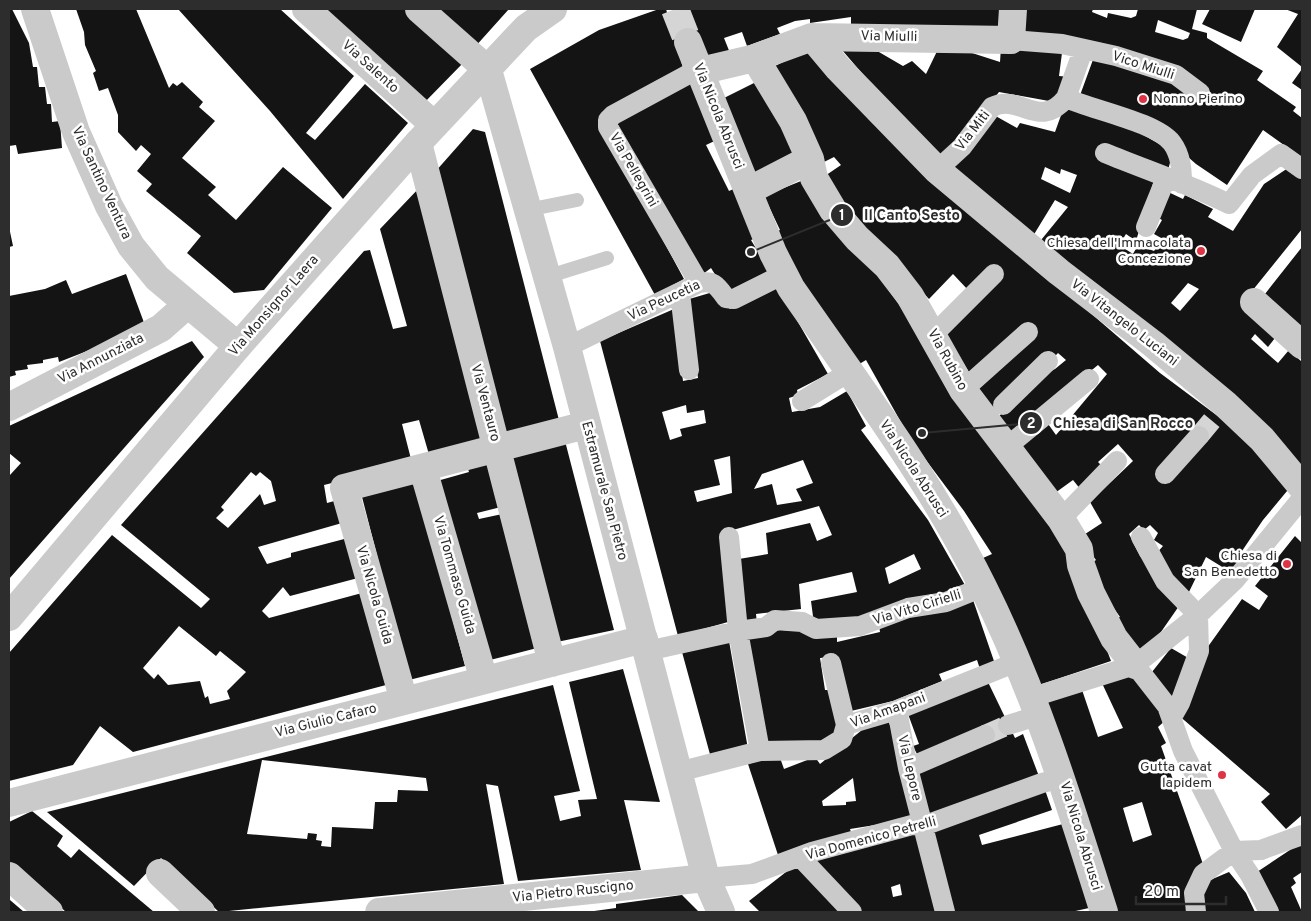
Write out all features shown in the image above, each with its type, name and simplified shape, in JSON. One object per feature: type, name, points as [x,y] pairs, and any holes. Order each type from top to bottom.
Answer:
[{"type":"street","name":"Via Santino Ventura","points":[[35,9],[76,132],[110,206],[131,246],[157,278],[238,346]]},
{"type":"street","name":"Via Salento","points":[[306,9],[426,134]]},
{"type":"street","points":[[419,9],[488,70]]},
{"type":"street","name":"Via Monsignor Laera","points":[[10,612],[238,346],[426,134],[526,28],[553,9]]},
{"type":"street","points":[[1011,40],[1013,9]]},
{"type":"street","name":"Via Miulli","points":[[700,71],[755,58],[812,37],[1011,40],[1062,44],[1083,50]]},
{"type":"street","name":"Via Vitangelo Luciani","points":[[812,37],[838,68],[937,170],[1059,272],[1153,344],[1222,408],[1262,438],[1302,487]]},
{"type":"street","name":"Via Nicola Abrusci","points":[[688,42],[748,191],[791,288],[938,503],[983,587],[1037,706],[1062,778],[1104,912]]},
{"type":"street","points":[[1083,50],[1066,98],[1149,127],[1162,134],[1172,143],[1178,154],[1182,168],[1146,227]]},
{"type":"street","name":"Vico Miulli","points":[[1083,50],[1116,56],[1171,74],[1200,93]]},
{"type":"street","name":"Via Rubino","points":[[755,58],[793,121],[810,159],[814,178],[834,210],[857,238],[887,266],[910,296],[963,390],[994,413],[1008,446],[1061,520],[1079,549],[1081,565],[1091,593],[1114,638],[1135,665]]},
{"type":"street","name":"Estramurale San Pietro","points":[[488,70],[567,347],[706,878],[721,912]]},
{"type":"street","name":"Via Pellegrini","points":[[698,283],[608,127],[608,120],[613,115],[679,79],[700,71]]},
{"type":"street","name":"Via Miti","points":[[937,170],[962,147],[992,107],[999,103],[1010,104],[1041,114],[1053,111],[1066,98]]},
{"type":"street","name":"Via Ventauro","points":[[426,134],[497,450],[552,663]]},
{"type":"street","points":[[1104,153],[1201,190],[1229,204],[1252,175],[1281,154],[1302,169]]},
{"type":"street","points":[[748,191],[810,159]]},
{"type":"street","name":"Via Peucetia","points":[[567,347],[698,283],[709,281],[715,284],[726,298],[734,299],[784,274]]},
{"type":"street","points":[[933,334],[994,274]]},
{"type":"street","points":[[680,293],[689,370]]},
{"type":"street","points":[[1254,302],[1302,345]]},
{"type":"street","name":"Via Annunziata","points":[[9,407],[162,328],[188,304]]},
{"type":"street","points":[[963,390],[1028,332]]},
{"type":"street","points":[[994,413],[1048,361]]},
{"type":"street","points":[[802,401],[849,372]]},
{"type":"street","points":[[1008,446],[1089,379]]},
{"type":"street","points":[[423,468],[586,425]]},
{"type":"street","points":[[1165,474],[1199,436]]},
{"type":"street","points":[[1061,520],[1117,461]]},
{"type":"street","name":"Via Nicola Guida","points":[[404,701],[344,488],[423,468]]},
{"type":"street","name":"Via Tommaso Guida","points":[[423,468],[484,680]]},
{"type":"street","points":[[1008,725],[1037,706],[1135,665],[1198,615],[1235,580],[1302,498]]},
{"type":"street","points":[[729,536],[738,631],[760,751]]},
{"type":"street","points":[[1141,537],[1165,581],[1198,615],[1199,651],[1180,703],[1172,717]]},
{"type":"street","name":"Via Vito Cirielli","points":[[645,645],[766,627],[775,620],[802,622],[816,629],[860,626],[908,608],[946,602],[983,587]]},
{"type":"street","name":"Via Giulio Cafaro","points":[[9,803],[552,663],[645,645]]},
{"type":"street","name":"Via Amapani","points":[[678,772],[760,751],[824,750],[842,739],[846,725],[897,710],[1017,662]]},
{"type":"street","points":[[831,663],[846,725]]},
{"type":"street","points":[[1135,665],[1167,706],[1183,751],[1234,851],[1250,875],[1269,912]]},
{"type":"street","name":"Via Lepore","points":[[897,710],[908,768],[945,912]]},
{"type":"street","points":[[908,768],[985,735]]},
{"type":"street","name":"Via Domenico Petrelli","points":[[706,878],[752,874],[801,858],[812,852],[912,826],[923,826],[1042,783],[1062,778]]},
{"type":"street","points":[[1196,912],[1194,893],[1203,874],[1234,851],[1261,850],[1298,839],[1302,835]]},
{"type":"street","points":[[801,858],[852,912]]},
{"type":"street","points":[[160,873],[201,912]]},
{"type":"street","points":[[9,876],[49,912]]},
{"type":"street","name":"Via Pietro Ruscigno","points":[[379,912],[706,878]]},
{"type":"lane","points":[[527,210],[578,200]]},
{"type":"lane","points":[[546,278],[607,258]]},
{"type":"building","points":[[9,9],[12,9],[29,43],[33,67],[37,67],[39,87],[45,87],[47,104],[51,104],[52,122],[60,121],[62,148],[18,154],[16,145],[9,146]]},
{"type":"building","points":[[76,9],[136,9],[169,88],[173,83],[177,86],[182,82],[203,102],[199,107],[215,121],[182,158],[216,187],[208,195],[236,220],[283,167],[332,208],[264,290],[234,293],[187,253],[201,236],[146,191],[152,184],[137,171],[151,154],[141,145],[136,151],[118,132],[118,115],[108,88],[99,91],[93,73],[96,71],[85,45],[84,32]]},
{"type":"building","points":[[178,9],[280,9],[354,76],[306,133],[315,140],[365,84],[408,123],[343,199],[270,111]]},
{"type":"building","points":[[318,9],[406,9],[465,61],[421,106]]},
{"type":"building","points":[[431,9],[509,9],[474,48]]},
{"type":"building","points":[[659,9],[666,9],[684,71],[598,120],[684,279],[655,295],[530,69],[599,30]]},
{"type":"building","points":[[683,9],[1005,9],[1003,34],[851,31],[851,17],[810,23],[810,19],[795,21],[777,28],[780,34],[747,46],[742,32],[724,38],[730,53],[702,63]]},
{"type":"building","name":"Nonno Pierino","points":[[1022,9],[1093,9],[1092,12],[1107,18],[1108,13],[1131,18],[1136,16],[1138,9],[1197,9],[1192,29],[1207,33],[1207,38],[1263,71],[1257,80],[1296,107],[1293,111],[1302,118],[1302,158],[1263,130],[1227,185],[1196,164],[1180,150],[1079,98],[1094,57],[1210,93],[1020,33]],"holes":[[[1158,20],[1190,33],[1188,38],[1183,40],[1155,32]]]},
{"type":"building","points":[[1210,9],[1255,9],[1241,42],[1202,24]]},
{"type":"building","points":[[1285,9],[1302,9],[1302,67],[1277,47],[1298,14]]},
{"type":"building","points":[[860,41],[903,66],[912,61],[926,74],[941,43],[1000,62],[1001,47],[1062,53],[1059,76],[1070,77],[1058,97],[1049,101],[999,92],[959,145],[941,157],[885,100],[842,50]]},
{"type":"building","points":[[809,49],[949,191],[1160,373],[1223,420],[1292,485],[1263,520],[1242,551],[1232,573],[1206,557],[1188,594],[1155,555],[1163,546],[1154,540],[1158,533],[1150,525],[1144,530],[1139,525],[1129,534],[1140,556],[1179,606],[1154,642],[1131,654],[1116,618],[1120,617],[1104,594],[1090,564],[1096,560],[1079,538],[1102,523],[1090,502],[1133,461],[1118,444],[1098,462],[1101,465],[1081,490],[1073,480],[1055,493],[1017,444],[1046,421],[1056,435],[1107,374],[1098,365],[1008,438],[994,421],[1040,376],[1055,369],[1066,360],[1058,353],[1055,356],[1049,351],[1030,373],[988,412],[972,377],[946,335],[969,291],[953,274],[929,299],[819,180],[841,165],[834,157],[824,162],[767,70]]},
{"type":"building","points":[[1302,69],[1302,90],[1292,83]]},
{"type":"building","points":[[764,78],[803,154],[756,177],[722,99]]},
{"type":"building","points":[[689,80],[721,138],[706,145],[729,191],[738,187],[756,238],[751,240],[770,272],[728,295],[711,268],[703,274],[614,118]]},
{"type":"building","points":[[1064,107],[1140,133],[1168,149],[1172,155],[1167,174],[1154,180],[1136,241],[1126,234],[1119,245],[1133,254],[1138,245],[1154,251],[1163,239],[1154,234],[1162,220],[1153,215],[1164,190],[1183,199],[1185,195],[1213,209],[1208,217],[1233,231],[1264,184],[1288,168],[1302,179],[1302,229],[1244,301],[1281,330],[1268,347],[1255,334],[1251,339],[1278,363],[1289,350],[1302,362],[1302,478],[1037,245],[1068,207],[1055,200],[1033,236],[951,168],[992,114],[1017,128],[1020,123],[1055,132]],"holes":[[[1045,167],[1060,174],[1061,169],[1077,175],[1070,193],[1041,179]],[[1188,283],[1199,289],[1180,311],[1171,303]]]},
{"type":"building","points":[[473,129],[485,132],[560,424],[506,437],[435,172]]},
{"type":"building","points":[[806,179],[864,255],[1065,539],[1111,661],[1036,686],[983,558],[992,554],[964,511],[911,440],[866,360],[856,366],[794,269],[776,232],[780,230],[764,196]]},
{"type":"building","points":[[421,186],[489,444],[430,458],[419,420],[402,424],[412,463],[324,485],[327,503],[338,500],[342,523],[258,547],[267,564],[291,557],[291,553],[348,538],[358,578],[290,596],[283,587],[262,611],[269,618],[362,593],[386,685],[133,752],[100,726],[73,765],[9,781],[9,653],[112,535],[201,608],[210,599],[121,525],[364,251],[370,250],[393,329],[407,326],[380,229]],"holes":[[[251,472],[256,476],[260,472],[271,481],[276,501],[264,505],[260,494],[228,528],[216,518],[224,510],[221,507]],[[179,626],[216,656],[220,651],[246,672],[227,691],[230,699],[210,704],[208,696],[205,698],[200,681],[168,685],[158,674],[154,679],[143,668]]]},
{"type":"building","points":[[9,227],[13,246],[9,247]]},
{"type":"building","points":[[1302,247],[1302,336],[1261,299]]},
{"type":"building","points":[[126,274],[146,328],[59,362],[58,357],[43,360],[43,363],[27,365],[28,369],[15,371],[16,375],[9,377],[9,296],[45,289],[66,280],[72,294]]},
{"type":"building","points":[[776,284],[828,374],[797,390],[798,395],[789,398],[792,412],[820,407],[847,391],[866,426],[861,430],[928,520],[966,587],[870,616],[814,624],[811,601],[857,592],[852,572],[799,584],[801,609],[756,614],[757,624],[741,625],[739,559],[768,554],[766,533],[810,523],[817,541],[832,535],[819,506],[722,533],[728,622],[678,636],[600,341],[674,309],[683,381],[698,378],[686,300],[713,292],[730,309]],"holes":[[[686,405],[687,413],[704,410],[706,423],[680,429],[682,436],[670,440],[662,412]],[[730,456],[732,493],[697,502],[694,491],[720,485],[714,460]],[[803,460],[813,483],[796,489],[802,501],[777,505],[772,484],[754,489],[762,474]],[[914,554],[921,569],[889,584],[885,568]]]},
{"type":"building","points":[[192,341],[204,357],[9,579],[9,474],[21,463],[9,453],[9,426]]},
{"type":"building","points":[[565,441],[614,630],[557,642],[510,454]]},
{"type":"building","points":[[488,461],[505,506],[477,513],[479,519],[507,513],[541,647],[482,662],[437,481],[469,472],[467,466]]},
{"type":"building","points":[[415,479],[465,666],[409,680],[361,493]]},
{"type":"building","points":[[1295,536],[1302,543],[1302,815],[1286,829],[1261,802],[1270,794],[1177,714],[1207,648],[1242,599],[1259,610],[1268,596],[1255,586]]},
{"type":"building","points":[[972,597],[995,664],[980,669],[977,660],[939,674],[942,681],[893,701],[851,711],[836,657],[820,658],[825,690],[831,690],[839,730],[830,744],[764,745],[745,637],[780,630],[837,632],[837,642],[880,632],[879,625]]},
{"type":"building","points":[[729,641],[748,749],[711,758],[682,652]]},
{"type":"building","points":[[1171,648],[1190,659],[1178,702],[1148,677]]},
{"type":"building","points":[[623,669],[660,802],[624,800],[641,870],[518,881],[498,786],[486,784],[504,884],[219,912],[161,858],[134,886],[47,812],[553,685],[580,791],[554,796],[560,821],[581,816],[578,800],[597,799],[569,682]],"holes":[[[262,760],[426,778],[428,791],[398,790],[397,802],[375,802],[373,829],[332,827],[331,847],[321,846],[322,841],[316,840],[317,834],[308,833],[307,839],[247,834]]]},
{"type":"building","points":[[1127,671],[1140,679],[1167,719],[1158,727],[1166,743],[1161,746],[1203,864],[1192,912],[1115,912],[1046,703],[1081,687],[1098,737],[1123,728],[1101,681]],"holes":[[[1142,802],[1152,835],[1133,842],[1123,808]]]},
{"type":"building","points":[[987,680],[1015,738],[1023,734],[1040,779],[927,821],[914,774],[918,756],[913,746],[919,744],[908,714]]},
{"type":"building","points":[[887,718],[898,744],[913,819],[850,829],[852,835],[778,855],[748,764],[779,755],[784,769],[815,757],[820,764],[862,730]],"holes":[[[853,778],[856,801],[846,802],[846,805],[823,806],[822,801]]]},
{"type":"building","points":[[1044,787],[1052,810],[979,835],[982,845],[1063,824],[1089,908],[1071,912],[954,912],[930,828]]},
{"type":"building","points":[[32,811],[63,836],[57,846],[71,858],[79,849],[154,912],[66,912],[9,862],[9,822]]},
{"type":"building","points":[[916,830],[937,912],[859,912],[827,881],[813,855]],"holes":[[[900,884],[902,895],[893,897],[891,887]]]},
{"type":"building","points":[[1302,842],[1302,872],[1293,878],[1296,883],[1291,887],[1302,912],[1277,912],[1257,872]]},
{"type":"building","points":[[795,865],[841,912],[760,912],[749,901]]},
{"type":"building","points":[[1229,872],[1246,893],[1255,912],[1202,912],[1203,883]]},
{"type":"building","points":[[682,895],[699,912],[587,912],[616,908],[616,904]]},
{"type":"building","points":[[10,900],[24,912],[9,912]]},
{"type":"tunnel","points":[[675,9],[688,42]]},
{"type":"tunnel","points":[[1199,436],[1219,412]]},
{"type":"tunnel","points":[[985,735],[1008,725]]},
{"type":"place","name":"Nonno Pierino","points":[[1143,99]]},
{"type":"place","name":"Chiesa dell'Immacolata Concezione","points":[[1201,251]]},
{"type":"place","name":"Il Canto Sesto","points":[[751,252]]},
{"type":"place","name":"Chiesa di San Rocco","points":[[922,433]]},
{"type":"place","name":"Chiesa di San Benedetto","points":[[1287,564]]},
{"type":"place","name":"Gutta cavat lapidem","points":[[1222,775]]}]
